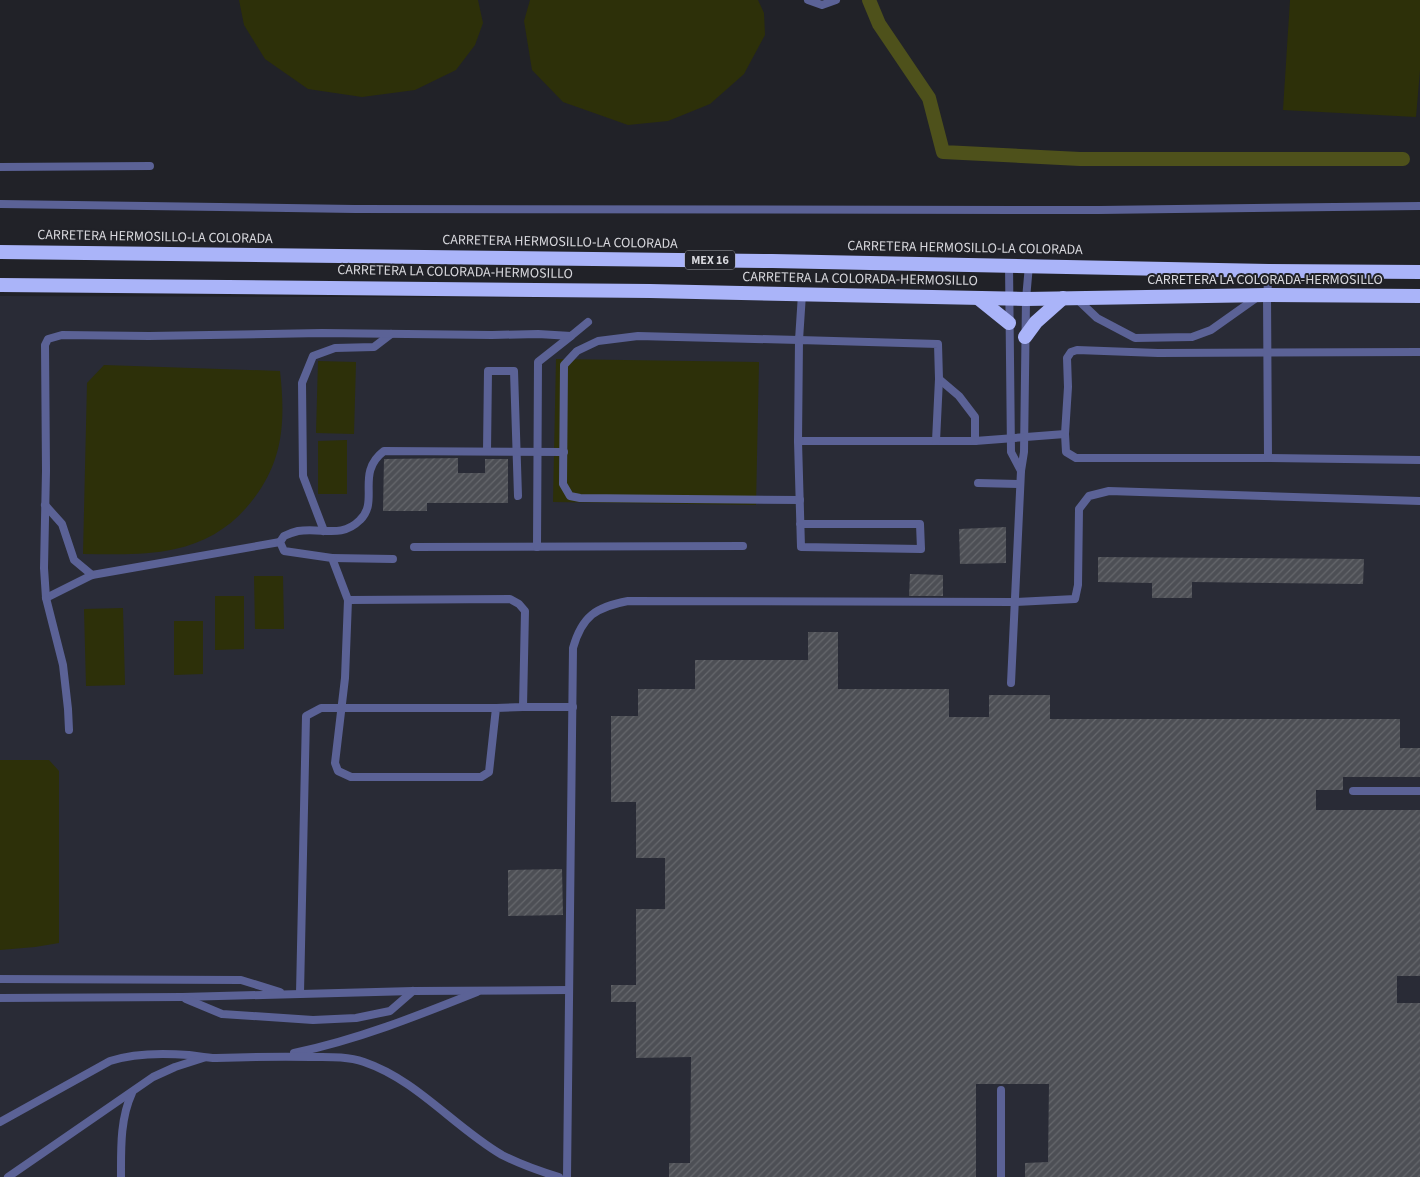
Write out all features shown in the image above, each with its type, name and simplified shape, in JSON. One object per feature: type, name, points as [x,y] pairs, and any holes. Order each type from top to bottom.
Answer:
[{"type":"highway","name":"CARRETERA HERMOSILLO-LA COLORADA","points":[[0,252],[772,260],[1268,271],[1420,272]]},
{"type":"highway","name":"CARRETERA LA COLORADA-HERMOSILLO","points":[[0,285],[172,285],[1026,299],[1264,295],[1420,296]]},
{"type":"highway","points":[[978,298],[1009,323]]},
{"type":"highway","points":[[1025,337],[1036,322],[1069,298]]},
{"type":"lane","points":[[808,0],[822,5],[836,0]]},
{"type":"lane","points":[[0,167],[150,166]]},
{"type":"lane","points":[[0,204],[355,209],[1099,210],[1420,206]]},
{"type":"lane","points":[[1009,265],[1011,438],[1012,452],[1021,471]]},
{"type":"lane","points":[[1011,683],[1024,436],[1026,299],[1029,265]]},
{"type":"lane","points":[[1268,271],[1264,295],[1267,352],[1268,458]]},
{"type":"lane","points":[[800,524],[920,524],[921,549],[801,547],[800,524],[800,500],[798,442],[799,340],[802,294]]},
{"type":"lane","points":[[1069,298],[1097,318],[1136,338],[1192,337],[1211,330],[1264,295]]},
{"type":"lane","points":[[537,547],[538,362],[588,322]]},
{"type":"lane","points":[[69,730],[63,665],[46,598],[44,568],[46,505],[45,345],[48,339],[62,335],[150,336],[322,333],[538,334],[571,336]]},
{"type":"lane","points":[[324,531],[303,476],[302,383],[313,356],[335,348],[374,347],[391,334]]},
{"type":"lane","points":[[800,500],[580,498],[570,496],[563,484],[564,365],[577,351],[598,341],[638,336],[938,344],[939,379],[936,441]]},
{"type":"lane","points":[[1420,352],[1158,353],[1077,350],[1071,352],[1067,358],[1068,387],[1065,434],[1066,452],[1076,458],[1420,460]]},
{"type":"lane","points":[[486,451],[488,371],[514,370],[518,496]]},
{"type":"lane","points":[[939,379],[959,396],[976,417],[975,441]]},
{"type":"lane","points":[[798,442],[975,441],[1065,434]]},
{"type":"lane","points":[[46,598],[92,575],[280,542],[284,536],[299,531],[342,532],[354,526],[364,517],[368,509],[368,473],[376,457],[384,451],[564,452]]},
{"type":"lane","points":[[978,483],[1020,484]]},
{"type":"lane","points":[[566,1177],[573,648],[578,631],[585,620],[599,610],[613,604],[628,601],[1014,602],[1075,598],[1078,585],[1079,509],[1089,496],[1109,492],[1420,501]]},
{"type":"lane","points":[[46,505],[62,524],[74,560],[92,575]]},
{"type":"lane","points":[[280,542],[284,551],[332,558],[393,559]]},
{"type":"lane","points":[[414,547],[743,546]]},
{"type":"lane","points":[[332,558],[348,600],[348,634],[342,709],[335,763],[338,771],[351,777],[481,777],[489,772],[496,708]]},
{"type":"lane","points":[[348,600],[510,599],[519,604],[525,611],[523,707]]},
{"type":"lane","points":[[300,993],[306,716],[321,708],[573,707]]},
{"type":"lane","points":[[1353,791],[1420,791]]},
{"type":"lane","points":[[0,979],[241,980],[287,994]]},
{"type":"lane","points":[[279,1056],[328,1046],[378,1030],[484,990]]},
{"type":"lane","points":[[0,998],[182,998],[300,993],[569,990]]},
{"type":"lane","points":[[182,998],[222,1014],[313,1020],[356,1018],[390,1011],[413,991]]},
{"type":"lane","points":[[0,1122],[110,1061],[122,1057],[191,1055],[205,1058],[334,1057],[362,1061],[381,1069],[425,1097],[502,1154],[559,1177]]},
{"type":"lane","points":[[8,1177],[153,1076],[205,1058]]},
{"type":"lane","points":[[1001,1090],[1001,1177]]},
{"type":"lane","points":[[121,1177],[121,1147],[126,1105],[133,1091]]},
{"type":"shaded area","points":[[0,296],[1420,300],[1420,1177],[0,1177]]},
{"type":"green space","points":[[239,0],[478,0],[483,23],[475,45],[456,70],[415,90],[362,97],[308,89],[265,59],[244,25]]},
{"type":"green space","points":[[530,0],[758,0],[764,13],[765,35],[744,74],[710,104],[668,121],[628,125],[563,102],[532,70],[524,21]]},
{"type":"green space","points":[[1290,0],[1420,0],[1420,70],[1416,117],[1283,110]]},
{"type":"green space","points":[[556,359],[759,362],[756,505],[553,502]]},
{"type":"green space","points":[[318,361],[356,362],[354,434],[316,433]]},
{"type":"green space","points":[[104,365],[280,371],[282,427],[275,460],[268,476],[246,508],[223,529],[195,543],[164,551],[141,554],[83,554],[87,383]]},
{"type":"green space","points":[[347,440],[347,494],[318,494],[318,441]]},
{"type":"green space","points":[[254,576],[283,576],[284,629],[255,629]]},
{"type":"green space","points":[[215,596],[244,596],[244,649],[215,650]]},
{"type":"green space","points":[[123,608],[125,685],[86,686],[84,609]]},
{"type":"green space","points":[[174,621],[203,621],[203,674],[174,675]]},
{"type":"green space","points":[[0,760],[49,760],[59,771],[59,943],[0,950]]},
{"type":"building","points":[[458,458],[458,473],[485,473],[485,459],[508,459],[508,503],[427,503],[427,511],[383,511],[384,459]]},
{"type":"building","points":[[1006,527],[1006,563],[960,564],[959,529]]},
{"type":"building","points":[[1098,557],[1364,559],[1363,584],[1192,582],[1192,598],[1152,598],[1152,583],[1098,582]]},
{"type":"building","points":[[910,574],[943,575],[943,596],[909,596]]},
{"type":"building","points":[[808,632],[838,632],[838,689],[949,689],[949,717],[989,717],[989,695],[1050,695],[1050,719],[1400,719],[1400,748],[1420,748],[1420,777],[1343,777],[1343,790],[1316,790],[1316,810],[1420,810],[1420,976],[1397,976],[1397,1003],[1420,1003],[1420,1177],[1025,1177],[1025,1163],[1048,1162],[1049,1084],[976,1084],[976,1177],[669,1177],[669,1163],[690,1163],[691,1057],[636,1058],[636,1002],[611,1002],[611,985],[636,985],[636,909],[665,909],[665,858],[636,858],[636,802],[611,802],[611,716],[638,716],[638,689],[695,689],[695,660],[808,660]]},
{"type":"building","points":[[562,869],[563,915],[508,916],[508,870]]},
{"type":"waterway","points":[[869,0],[879,24],[929,98],[943,152],[1080,159],[1403,159]]}]
